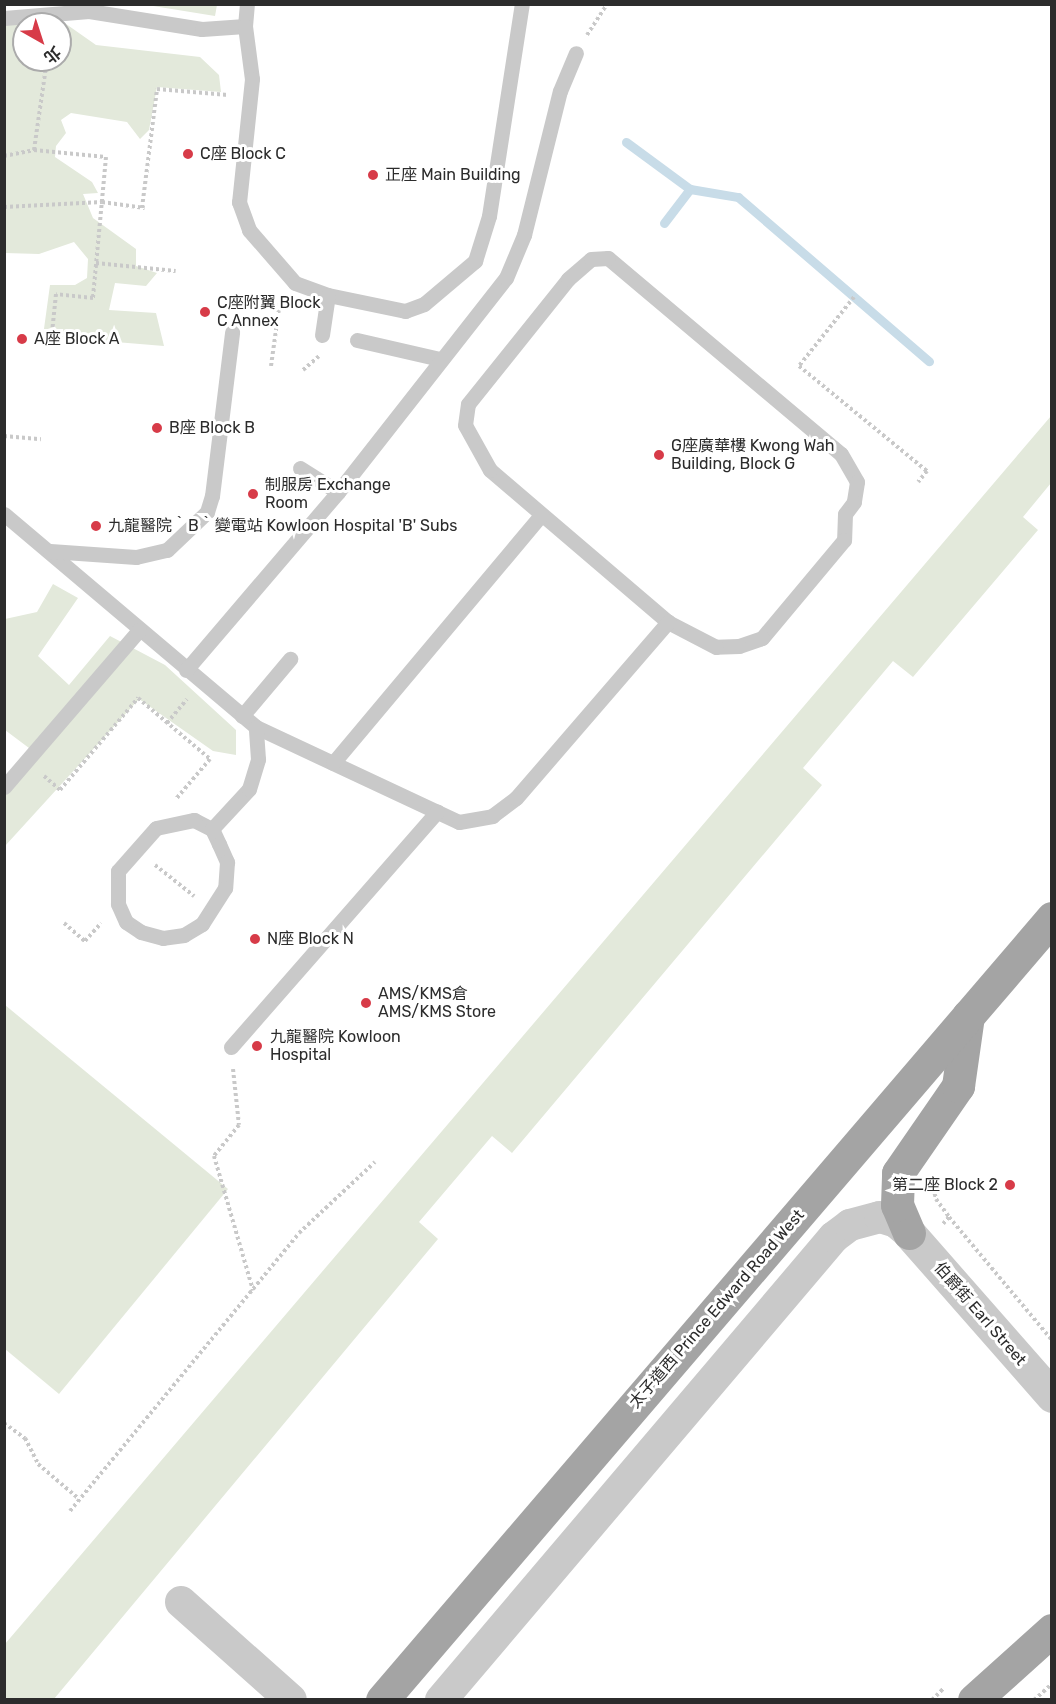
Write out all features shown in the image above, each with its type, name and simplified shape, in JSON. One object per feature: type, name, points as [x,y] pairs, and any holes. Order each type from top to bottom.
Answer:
[{"type":"main road","name":"太子道西 Prince Edward Road West","points":[[382,1700],[1052,918]]},
{"type":"main road","points":[[914,1239],[897,1205],[898,1173],[958,1086],[969,1016]]},
{"type":"main road","points":[[974,1700],[1052,1630]]},
{"type":"street","points":[[441,1700],[834,1238],[850,1225],[880,1216],[896,1222],[914,1239]]},
{"type":"street","name":"伯爵街 Earl Street","points":[[914,1239],[1052,1396]]},
{"type":"street","points":[[181,1602],[291,1700]]},
{"type":"lane","points":[[247,4],[244,26],[252,79],[239,201],[249,230],[295,283],[328,295],[405,311],[424,304],[475,261],[489,216],[522,4]]},
{"type":"lane","points":[[4,18],[89,8],[202,29],[244,26]]},
{"type":"lane","points":[[186,670],[338,492],[440,358],[507,278],[524,236],[560,91],[576,53]]},
{"type":"lane","points":[[608,258],[841,454],[857,482],[854,501],[845,514],[844,540],[762,638],[739,646],[716,647],[668,622],[490,470],[465,425],[468,404],[568,279],[591,259],[608,258]]},
{"type":"lane","points":[[322,335],[328,295]]},
{"type":"lane","points":[[50,551],[136,557],[167,550],[207,512],[212,496],[232,332]]},
{"type":"lane","points":[[357,340],[440,358]]},
{"type":"lane","points":[[300,468],[338,492]]},
{"type":"lane","points":[[4,514],[50,551],[201,683],[256,727],[459,822],[492,816],[516,798],[668,622]]},
{"type":"lane","points":[[333,763],[541,515]]},
{"type":"lane","points":[[4,787],[139,630]]},
{"type":"lane","points":[[242,716],[290,659]]},
{"type":"lane","points":[[212,829],[249,789],[258,759],[256,727]]},
{"type":"lane","points":[[231,1047],[437,812]]},
{"type":"lane","points":[[194,820],[212,829],[227,862],[225,888],[212,911],[184,935],[163,938],[141,932],[126,922],[118,904],[118,871],[137,850],[156,828],[177,822],[194,820]]},
{"type":"path","points":[[598,17],[607,4]]},
{"type":"path","points":[[34,150],[45,72]]},
{"type":"path","points":[[4,207],[102,202],[143,208],[157,89],[230,95],[230,86],[252,79]]},
{"type":"path","points":[[4,156],[34,150],[106,157],[93,297],[56,294],[51,342]]},
{"type":"path","points":[[96,263],[176,271]]},
{"type":"path","points":[[272,366],[281,288],[273,285],[283,271]]},
{"type":"path","points":[[854,297],[799,366],[927,471],[918,482]]},
{"type":"path","points":[[4,436],[41,440]]},
{"type":"path","points":[[167,723],[201,683]]},
{"type":"path","points":[[60,790],[138,698],[210,759],[173,803]]},
{"type":"path","points":[[137,850],[212,911]]},
{"type":"path","points":[[64,923],[85,941],[105,919]]},
{"type":"path","points":[[231,1047],[239,1125],[214,1156],[253,1290]]},
{"type":"path","points":[[70,1511],[299,1233],[375,1162]]},
{"type":"path","points":[[931,1177],[936,1199],[949,1217],[1052,1340]]},
{"type":"path","points":[[914,1239],[949,1217]]},
{"type":"path","points":[[4,1423],[25,1438],[38,1464],[79,1499]]},
{"type":"path","points":[[1034,1700],[1052,1684]]},
{"type":"shaded area","points":[[147,5],[217,5],[215,16]]},
{"type":"shaded area","points":[[12,16],[12,72],[72,72],[72,28],[96,45],[200,57],[219,75],[221,92],[157,87],[149,130],[140,139],[127,122],[71,113],[61,120],[66,133],[56,146],[55,157],[92,182],[98,193],[83,194],[93,218],[136,249],[136,266],[157,273],[146,286],[115,283],[109,310],[156,313],[164,346],[43,336],[50,285],[75,285],[87,278],[88,259],[74,242],[39,254],[5,253],[5,17]]},
{"type":"shaded area","points":[[1051,416],[1051,483],[1023,517],[1038,530],[913,677],[893,661],[803,768],[822,785],[512,1153],[492,1136],[419,1222],[438,1239],[54,1699],[5,1699],[5,1644]]},
{"type":"shaded area","points":[[53,584],[78,598],[38,656],[69,685],[110,636],[165,665],[236,730],[236,755],[213,751],[139,699],[5,846],[5,792],[37,754],[5,730],[5,619],[37,612]]},
{"type":"shaded area","points":[[5,1005],[228,1189],[59,1394],[5,1349]]},
{"type":"waterway","points":[[626,142],[690,189],[738,197],[929,361]]},
{"type":"waterway","points":[[664,223],[690,189]]},
{"type":"place","name":"C座 Block C","points":[[188,154]]},
{"type":"place","name":"正座 Main Building","points":[[373,175]]},
{"type":"place","name":"C座附翼 Block C Annex","points":[[205,312]]},
{"type":"place","name":"A座 Block A","points":[[22,339]]},
{"type":"place","name":"B座 Block B","points":[[157,428]]},
{"type":"place","name":"G座廣華樓 Kwong Wah Building, Block G","points":[[659,455]]},
{"type":"place","name":"制服房 Exchange Room","points":[[253,494]]},
{"type":"place","name":"九龍醫院‵B‵變電站 Kowloon Hospital 'B' Subs","points":[[96,526]]},
{"type":"place","name":"N座 Block N","points":[[255,939]]},
{"type":"place","name":"AMS/KMS倉 AMS/KMS Store","points":[[366,1003]]},
{"type":"place","name":"九龍醫院 Kowloon Hospital","points":[[257,1046]]},
{"type":"place","name":"第二座 Block 2","points":[[1010,1185]]}]
